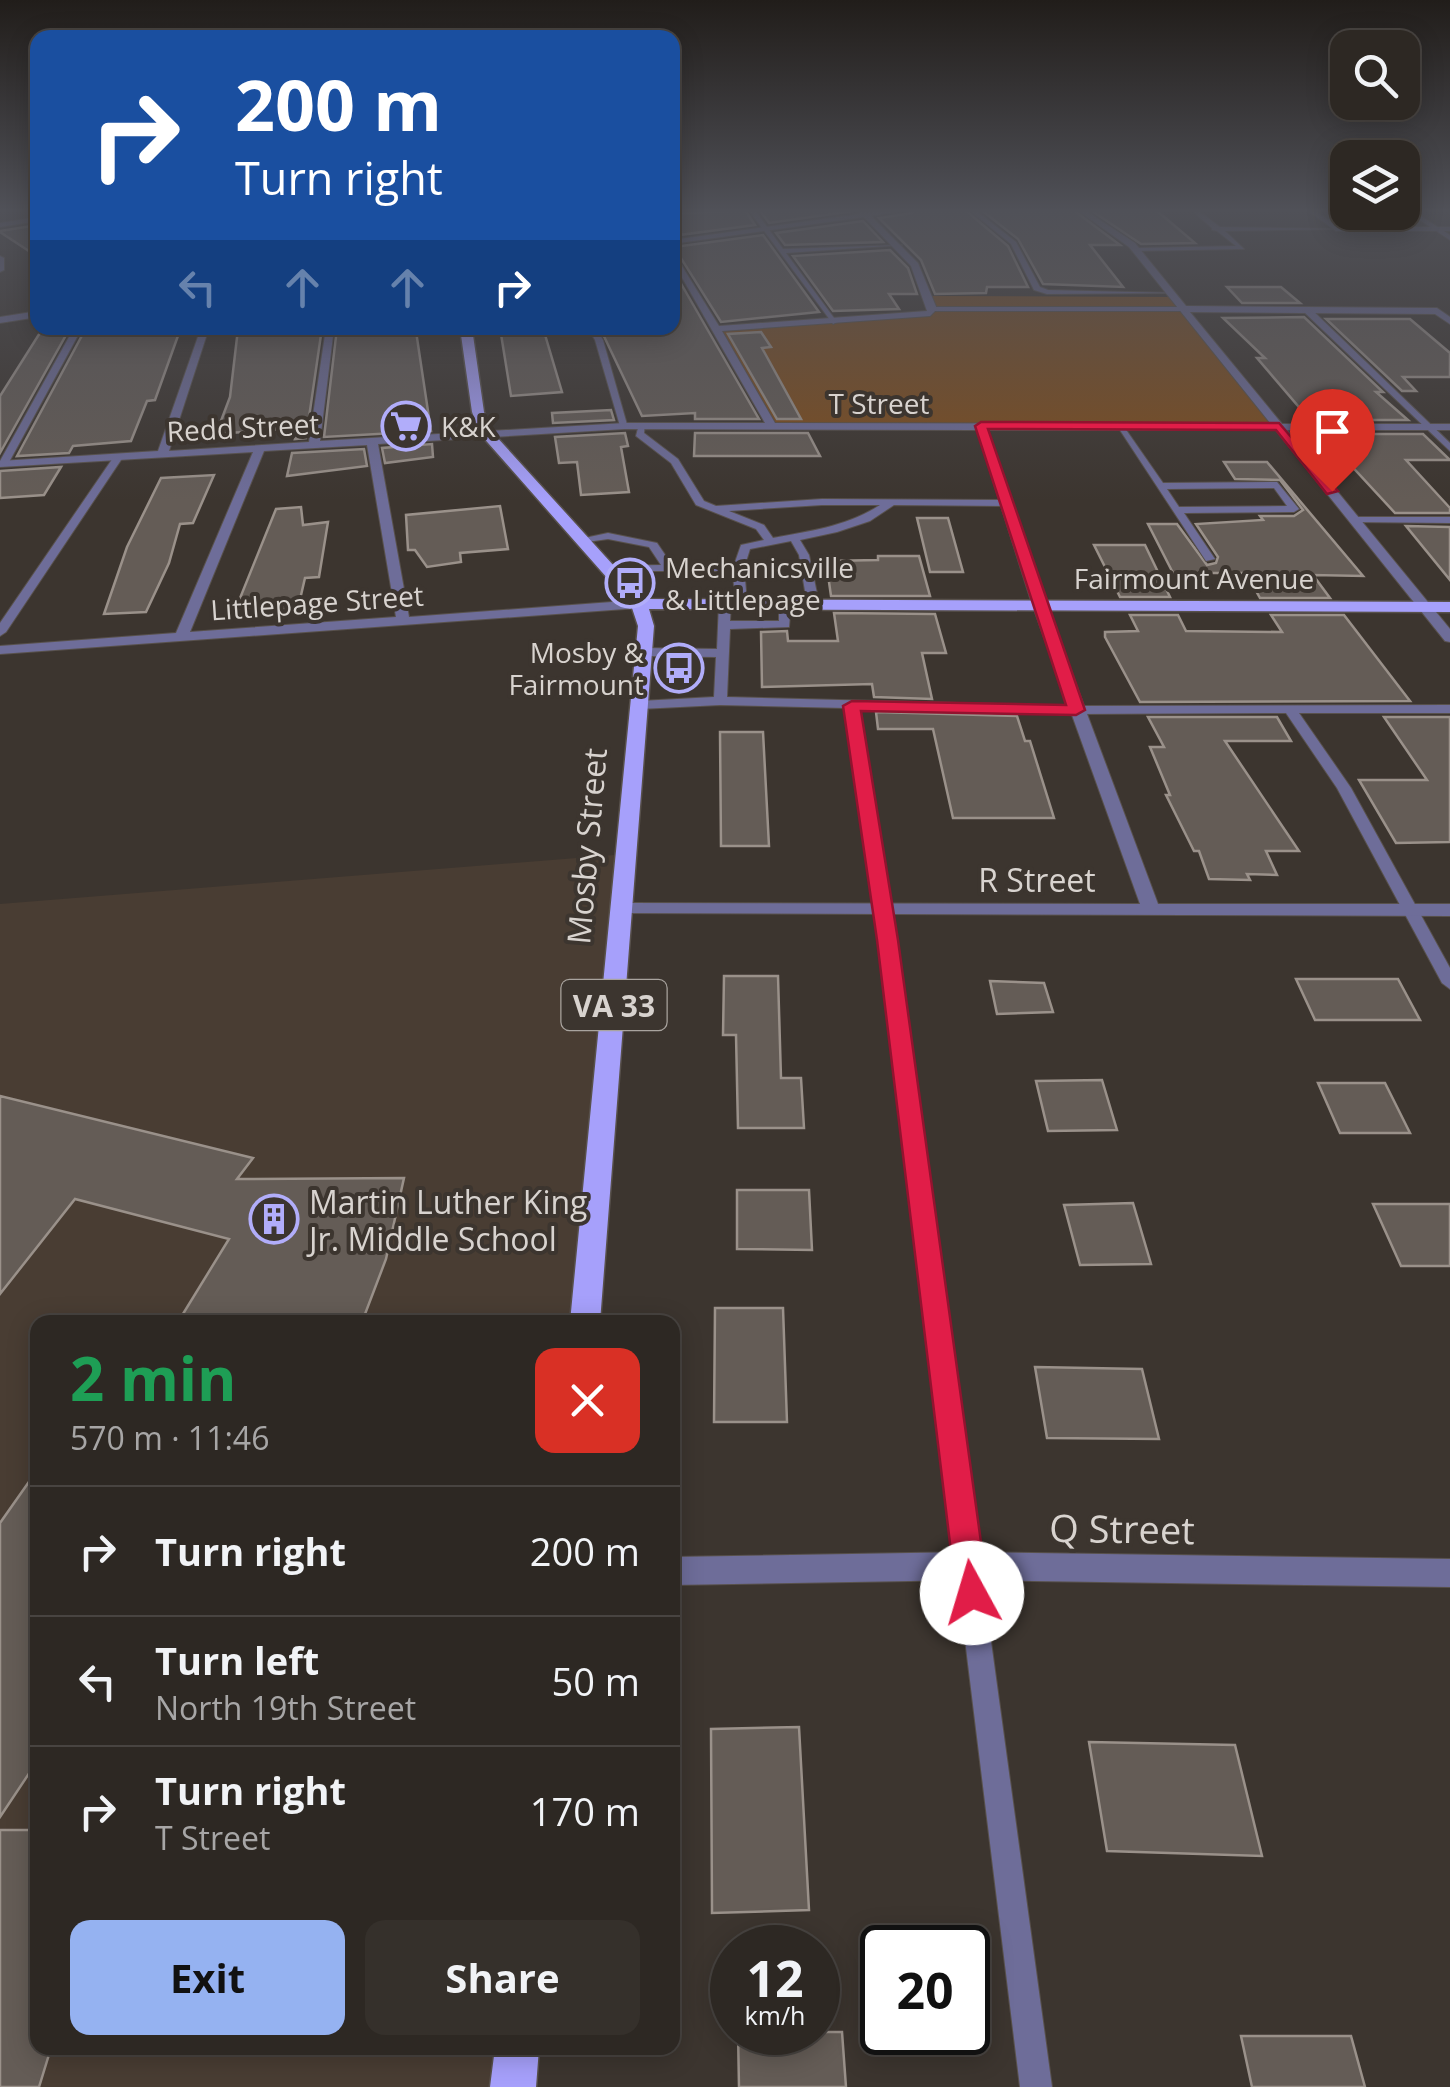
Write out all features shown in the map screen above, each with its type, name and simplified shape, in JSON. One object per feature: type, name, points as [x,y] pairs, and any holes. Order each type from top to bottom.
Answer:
[{"type":"main road","points":[[467,335],[478,412],[488,434],[638,604]]},
{"type":"main road","name":"Fairmount Avenue","points":[[638,604],[1450,607]]},
{"type":"main road","name":"Mosby Street","points":[[586,1315],[646,626],[638,604]]},
{"type":"main road","points":[[513,2087],[516,2055]]},
{"type":"street","points":[[703,306],[770,425]]},
{"type":"street","points":[[1183,306],[1450,638]]},
{"type":"street","points":[[716,329],[916,316],[933,309]]},
{"type":"street","points":[[1186,310],[1437,311],[1450,321]]},
{"type":"street","points":[[0,320],[30,315]]},
{"type":"street","points":[[162,454],[203,335]]},
{"type":"street","points":[[314,446],[329,335]]},
{"type":"street","name":"T Street","points":[[488,434],[625,426],[770,425],[1450,428]]},
{"type":"street","points":[[981,426],[1076,710],[1151,909]]},
{"type":"street","name":"Redd Street","points":[[2,464],[488,434]]},
{"type":"street","points":[[372,442],[403,621]]},
{"type":"street","points":[[180,638],[260,449]]},
{"type":"street","name":"Littlepage Street","points":[[0,650],[638,604]]},
{"type":"street","name":"R Street","points":[[623,909],[1450,910]]},
{"type":"street","name":"Q Street","points":[[680,1571],[969,1566],[1450,1573]]},
{"type":"lane","points":[[821,306],[832,322]]},
{"type":"lane","points":[[933,309],[1186,310]]},
{"type":"lane","points":[[1306,309],[1450,448]]},
{"type":"lane","points":[[2,464],[74,335]]},
{"type":"lane","points":[[596,335],[625,426]]},
{"type":"lane","points":[[642,426],[639,434],[675,460],[700,503],[760,527],[768,540]]},
{"type":"lane","points":[[1119,426],[1210,559]]},
{"type":"lane","points":[[0,632],[118,457]]},
{"type":"lane","points":[[1160,486],[1278,485],[1294,509],[1177,510]]},
{"type":"lane","points":[[714,510],[892,502],[1006,503]]},
{"type":"lane","points":[[720,702],[724,625],[746,547],[768,540],[795,540],[866,519],[892,502]]},
{"type":"lane","points":[[1355,520],[1450,520]]},
{"type":"lane","points":[[580,540],[608,536],[654,545],[666,565]]},
{"type":"lane","points":[[795,540],[804,555],[814,603]]},
{"type":"lane","points":[[606,568],[738,568]]},
{"type":"lane","points":[[724,625],[784,626],[785,603]]},
{"type":"lane","points":[[644,652],[722,653]]},
{"type":"lane","points":[[640,705],[720,702],[1076,710],[1450,708]]},
{"type":"lane","points":[[852,706],[882,908],[1036,2087]]},
{"type":"lane","points":[[1290,709],[1344,788],[1450,983]]},
{"type":"shaded area","points":[[928,306],[1183,306],[1280,427],[770,426],[716,330],[929,315]]},
{"type":"shaded area","points":[[627,854],[584,1315],[30,1315],[30,2055],[513,2055],[511,2087],[0,2087],[0,904]]},
{"type":"building","points":[[680,306],[694,306],[759,419],[695,419],[695,413],[642,416],[603,335],[680,335]]},
{"type":"building","points":[[711,306],[815,306],[819,312],[721,322]]},
{"type":"building","points":[[830,306],[899,309],[833,311]]},
{"type":"building","points":[[1304,317],[1408,420],[1310,420],[1257,358],[1265,358],[1223,318]]},
{"type":"building","points":[[1326,319],[1410,319],[1450,353],[1450,377],[1403,377],[1416,391],[1402,391]]},
{"type":"building","points":[[761,332],[771,347],[762,348],[801,419],[777,419],[728,334]]},
{"type":"building","points":[[39,335],[66,335],[0,453],[0,396]]},
{"type":"building","points":[[82,335],[178,335],[155,400],[147,401],[131,441],[73,446],[69,453],[17,456]]},
{"type":"building","points":[[237,335],[321,335],[306,438],[295,439],[298,428],[216,434],[230,397]]},
{"type":"building","points":[[336,335],[417,335],[431,431],[324,437]]},
{"type":"building","points":[[501,335],[545,335],[562,392],[511,396]]},
{"type":"building","points":[[611,410],[614,420],[553,423],[552,413]]},
{"type":"building","points":[[625,433],[628,446],[621,447],[629,492],[581,495],[577,462],[559,463],[555,437]]},
{"type":"building","points":[[695,433],[808,433],[820,456],[694,456]]},
{"type":"building","points":[[1322,434],[1423,434],[1450,460],[1406,460],[1450,508],[1450,513],[1395,513]]},
{"type":"building","points":[[432,444],[433,457],[385,463],[382,448]]},
{"type":"building","points":[[364,449],[367,466],[287,476],[292,453]]},
{"type":"building","points":[[1224,462],[1267,462],[1363,576],[1313,575],[1330,598],[1260,598],[1246,573],[1173,573],[1148,524],[1177,524],[1207,565],[1216,563],[1218,557],[1196,524],[1294,516],[1303,510],[1280,480],[1235,479]]},
{"type":"building","points":[[61,467],[44,495],[0,498],[0,471]]},
{"type":"building","points":[[214,475],[193,523],[180,524],[169,563],[146,612],[104,614],[127,547],[161,478]]},
{"type":"building","points":[[500,506],[508,549],[460,553],[461,562],[427,567],[415,550],[408,550],[406,515]]},
{"type":"building","points":[[301,507],[303,525],[328,522],[319,577],[305,578],[298,608],[234,613],[276,509]]},
{"type":"building","points":[[917,518],[948,518],[963,572],[930,572]]},
{"type":"building","points":[[1406,526],[1450,527],[1450,580]]},
{"type":"building","points":[[1094,545],[1145,545],[1170,597],[1120,597]]},
{"type":"building","points":[[878,556],[919,556],[930,596],[831,596],[826,561],[878,560]]},
{"type":"building","points":[[834,613],[935,614],[946,653],[922,653],[932,699],[874,697],[872,684],[762,687],[761,632],[787,631],[788,641],[838,641]]},
{"type":"building","points":[[1130,615],[1178,615],[1186,631],[1282,632],[1271,615],[1344,615],[1410,701],[1140,702],[1105,637],[1105,632],[1138,631]]},
{"type":"building","points":[[876,712],[1017,716],[1025,741],[1030,741],[1054,818],[953,818],[933,729],[878,729]]},
{"type":"building","points":[[1148,717],[1277,717],[1291,741],[1225,741],[1299,851],[1266,851],[1277,875],[1247,874],[1250,880],[1209,879],[1199,851],[1194,851],[1166,795],[1170,795],[1150,747],[1164,747]]},
{"type":"building","points":[[1384,717],[1450,717],[1450,842],[1396,843],[1359,780],[1427,780]]},
{"type":"building","points":[[720,732],[763,732],[769,846],[721,846]]},
{"type":"building","points":[[724,976],[778,976],[781,1078],[801,1078],[804,1128],[738,1128],[736,1035],[723,1035]]},
{"type":"building","points":[[1296,979],[1398,979],[1420,1020],[1315,1020]]},
{"type":"building","points":[[990,981],[1044,983],[1053,1012],[997,1014]]},
{"type":"building","points":[[1102,1080],[1117,1130],[1048,1131],[1036,1081]]},
{"type":"building","points":[[1318,1083],[1385,1083],[1410,1133],[1340,1133]]},
{"type":"building","name":"Martin Luther King Jr. Middle School","points":[[0,1096],[253,1158],[237,1179],[404,1178],[386,1259],[365,1315],[182,1315],[229,1239],[75,1199],[0,1294]]},
{"type":"building","points":[[737,1190],[809,1190],[812,1250],[737,1249]]},
{"type":"building","points":[[1133,1203],[1151,1264],[1080,1265],[1064,1205]]},
{"type":"building","points":[[1373,1204],[1450,1204],[1450,1266],[1401,1266]]},
{"type":"building","points":[[715,1308],[783,1308],[787,1422],[714,1422]]},
{"type":"building","points":[[1035,1367],[1142,1369],[1159,1439],[1047,1438]]},
{"type":"building","points":[[30,1480],[30,1772],[0,1817],[0,1523]]},
{"type":"building","points":[[799,1727],[809,1910],[712,1913],[711,1729]]},
{"type":"building","points":[[1089,1742],[1235,1745],[1262,1856],[1107,1851]]},
{"type":"building","points":[[0,1830],[30,1830],[30,2055],[49,2055],[39,2087],[0,2087]]},
{"type":"building","points":[[842,2032],[846,2087],[739,2087],[738,2055],[840,2055]]},
{"type":"building","points":[[1241,2036],[1351,2036],[1365,2087],[1252,2087]]},
{"type":"place","name":"K&K","points":[[406,426]]},
{"type":"place","name":"Mechanicsville & Littlepage","points":[[630,583]]},
{"type":"place","name":"Mosby & Fairmount","points":[[679,668]]},
{"type":"place","name":"Martin Luther King Jr. Middle School","points":[[274,1219]]},
{"type":"route","points":[[972,1593],[888,940],[852,706],[1076,710],[981,426],[1279,426],[1332,491]]}]
